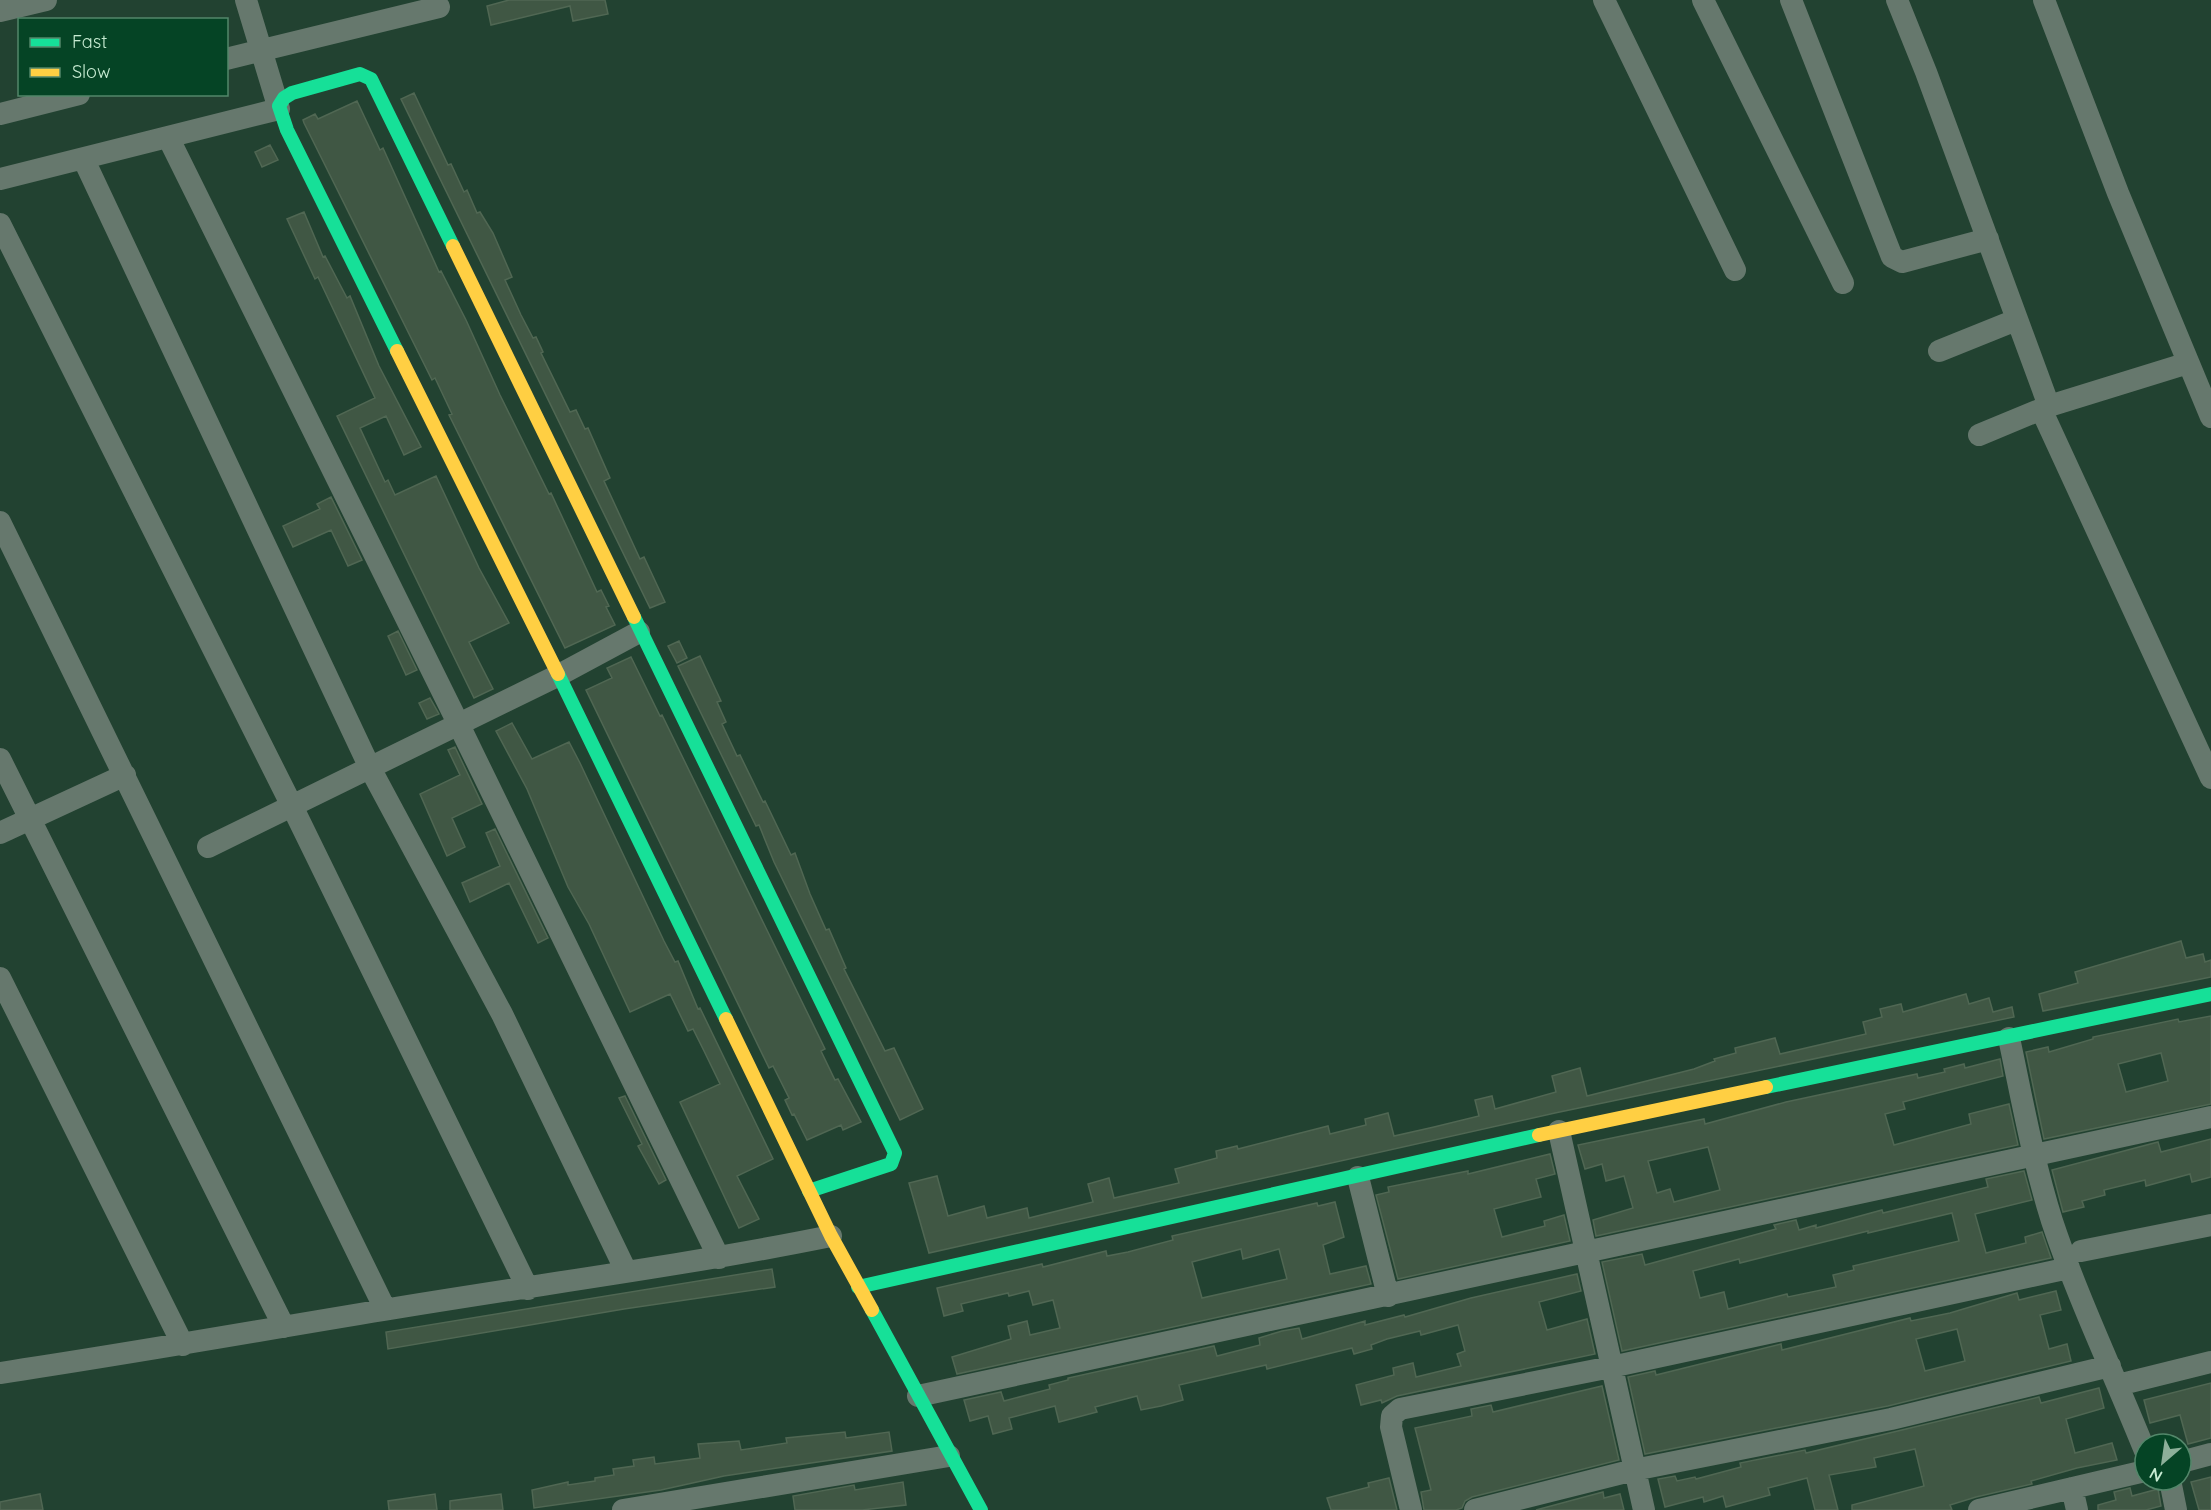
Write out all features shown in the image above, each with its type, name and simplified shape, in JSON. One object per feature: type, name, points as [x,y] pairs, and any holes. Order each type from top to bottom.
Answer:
[{"type":"street","points":[[0,11],[46,0]]},
{"type":"street","points":[[246,0],[287,130],[559,675],[831,1236],[949,1456],[981,1510]]},
{"type":"street","points":[[1604,0],[1735,270]]},
{"type":"street","points":[[1703,0],[1843,283]]},
{"type":"street","points":[[1791,0],[1892,257],[1902,262],[1988,239]]},
{"type":"street","points":[[1897,0],[1988,239],[2045,407],[2211,778]]},
{"type":"street","points":[[2044,0],[2118,193],[2211,417]]},
{"type":"street","points":[[228,59],[439,7]]},
{"type":"street","points":[[279,109],[281,102],[292,93],[360,74],[371,79],[895,1153],[895,1159],[891,1164],[809,1191]]},
{"type":"street","points":[[0,114],[71,96]]},
{"type":"street","points":[[0,179],[279,109]]},
{"type":"street","points":[[168,137],[719,1258]]},
{"type":"street","points":[[84,159],[370,768],[502,1014],[626,1271]]},
{"type":"street","points":[[0,224],[291,804],[528,1289]]},
{"type":"street","points":[[1939,351],[2016,320]]},
{"type":"street","points":[[1979,435],[2045,407],[2188,363]]},
{"type":"street","points":[[0,522],[386,1309]]},
{"type":"street","points":[[208,847],[291,804],[370,768],[559,675],[639,632]]},
{"type":"street","points":[[0,759],[284,1328]]},
{"type":"street","points":[[0,833],[125,775]]},
{"type":"street","points":[[0,978],[183,1345]]},
{"type":"street","points":[[858,1287],[1559,1131],[2211,994]]},
{"type":"street","points":[[2009,1038],[2034,1157],[2075,1259],[2114,1376],[2137,1432]]},
{"type":"street","points":[[918,1396],[2211,1117]]},
{"type":"street","points":[[1559,1131],[1644,1510]]},
{"type":"street","points":[[1358,1177],[1388,1296]]},
{"type":"street","points":[[1412,1510],[1391,1427],[1394,1413],[1406,1407],[1611,1367],[2211,1225]]},
{"type":"street","points":[[0,1373],[183,1345],[386,1309],[719,1258],[831,1236]]},
{"type":"street","points":[[1475,1510],[1634,1470],[2114,1376],[2211,1362]]},
{"type":"street","points":[[2193,1459],[2211,1454]]},
{"type":"street","points":[[623,1510],[949,1456]]},
{"type":"street","points":[[1980,1510],[2133,1474]]},
{"type":"street","points":[[2072,1488],[2077,1510]]},
{"type":"street","points":[[2172,1492],[2176,1510]]},
{"type":"building","points":[[509,0],[605,0],[608,14],[573,21],[570,6],[491,25],[487,6]]},
{"type":"building","points":[[414,93],[448,165],[451,164],[464,192],[467,190],[477,213],[480,212],[493,233],[512,277],[505,280],[521,315],[533,338],[536,337],[543,352],[541,353],[570,412],[576,410],[585,429],[588,428],[610,478],[604,481],[640,559],[644,557],[665,602],[650,608],[401,99]]},
{"type":"building","points":[[357,101],[380,150],[383,148],[439,272],[441,271],[466,320],[500,395],[549,494],[551,493],[597,592],[601,590],[609,606],[606,607],[615,625],[565,648],[449,415],[452,414],[435,378],[432,380],[304,123],[303,120],[315,114],[318,119]]},
{"type":"building","points":[[270,145],[278,160],[262,167],[255,152]]},
{"type":"building","points":[[304,212],[323,257],[325,256],[347,298],[350,296],[379,366],[421,447],[404,455],[386,416],[360,428],[385,482],[388,480],[395,495],[436,476],[479,568],[509,623],[469,642],[493,689],[474,698],[337,416],[375,398],[318,277],[315,279],[287,219]]},
{"type":"building","points":[[331,497],[362,560],[348,566],[331,530],[293,547],[283,526],[320,509],[317,504]]},
{"type":"building","points":[[398,631],[417,670],[406,675],[388,636]]},
{"type":"building","points":[[679,641],[687,658],[677,663],[668,646]]},
{"type":"building","points":[[700,656],[721,701],[717,702],[726,722],[722,724],[737,756],[740,755],[791,855],[795,853],[826,930],[829,929],[846,968],[844,969],[885,1051],[894,1048],[923,1109],[900,1120],[774,862],[759,825],[756,826],[678,666]]},
{"type":"building","points":[[631,657],[660,716],[662,715],[825,1049],[821,1051],[835,1080],[838,1079],[861,1122],[843,1130],[841,1125],[807,1140],[794,1114],[792,1115],[785,1100],[789,1098],[773,1066],[769,1068],[586,690],[612,678],[607,668]]},
{"type":"building","points":[[430,698],[439,714],[427,719],[419,703]]},
{"type":"building","points":[[512,723],[532,759],[569,742],[580,763],[664,941],[675,962],[678,961],[698,1009],[700,1008],[773,1159],[737,1176],[759,1219],[739,1228],[680,1102],[720,1084],[704,1051],[693,1029],[688,1031],[670,994],[630,1012],[589,924],[568,887],[527,789],[496,731]]},
{"type":"building","points":[[455,747],[482,804],[452,818],[465,847],[447,856],[420,794],[460,775],[448,750]]},
{"type":"building","points":[[495,829],[548,938],[538,943],[509,883],[470,902],[462,883],[500,866],[486,833]]},
{"type":"building","points":[[2181,941],[2186,958],[2203,954],[2205,962],[2211,960],[2211,977],[2043,1011],[2039,994],[2078,983],[2075,972]]},
{"type":"building","points":[[1966,994],[1969,1004],[1989,998],[1993,1012],[2012,1007],[2014,1017],[1555,1113],[929,1253],[909,1183],[937,1176],[948,1216],[984,1206],[987,1218],[1027,1208],[1029,1218],[1093,1202],[1088,1184],[1109,1178],[1114,1198],[1179,1183],[1175,1169],[1217,1158],[1216,1151],[1237,1146],[1238,1149],[1328,1126],[1330,1134],[1366,1125],[1365,1119],[1388,1113],[1394,1136],[1434,1127],[1479,1116],[1475,1100],[1492,1096],[1495,1109],[1556,1092],[1552,1076],[1580,1068],[1587,1096],[1694,1069],[1715,1061],[1714,1059],[1736,1053],[1735,1048],[1775,1038],[1780,1054],[1866,1034],[1863,1022],[1882,1017],[1880,1009],[1901,1004],[1903,1012]]},
{"type":"building","points":[[2211,1016],[2211,1104],[2044,1139],[2026,1052],[2048,1047],[2049,1052],[2093,1039],[2093,1037],[2178,1019],[2179,1022]],"holes":[[[2161,1053],[2168,1081],[2126,1092],[2118,1064]]]},
{"type":"building","points":[[2000,1059],[2003,1076],[1903,1102],[1905,1109],[1885,1114],[1894,1145],[1971,1124],[1969,1114],[2009,1104],[2018,1145],[1596,1236],[1593,1220],[1633,1208],[1624,1176],[1606,1181],[1602,1164],[1585,1169],[1578,1145],[1704,1119],[1705,1124],[1786,1102],[1917,1074],[1918,1078],[1945,1072],[1944,1069],[1964,1064],[1965,1068]],"holes":[[[1708,1147],[1720,1190],[1674,1202],[1670,1189],[1657,1193],[1648,1161]]]},
{"type":"building","points":[[625,1096],[666,1180],[659,1184],[638,1146],[642,1144],[619,1098]]},
{"type":"building","points":[[2211,1139],[2211,1177],[2192,1182],[2190,1174],[2146,1186],[2145,1180],[2104,1190],[2105,1195],[2082,1201],[2084,1207],[2063,1212],[2052,1170],[2158,1142],[2161,1152]]},
{"type":"building","points":[[1550,1154],[1555,1174],[1536,1179],[1541,1197],[1494,1209],[1502,1237],[1545,1226],[1544,1221],[1564,1215],[1570,1241],[1398,1279],[1376,1195],[1389,1192],[1388,1187],[1468,1171],[1468,1174]]},
{"type":"building","points":[[2024,1171],[2032,1200],[1975,1214],[1986,1253],[2026,1243],[2025,1237],[2042,1232],[2051,1258],[1622,1351],[1602,1262],[1642,1254],[1645,1265],[1776,1229],[1774,1225],[1796,1220],[1799,1230],[1816,1225],[1816,1228],[1882,1210],[1883,1213],[1988,1187],[1986,1179]],"holes":[[[1952,1213],[1959,1241],[1853,1266],[1854,1270],[1833,1275],[1836,1287],[1788,1297],[1787,1294],[1728,1309],[1724,1292],[1700,1298],[1693,1271],[1739,1259],[1740,1263]]]},
{"type":"building","points":[[1335,1202],[1344,1237],[1323,1245],[1330,1274],[1366,1266],[1371,1284],[957,1374],[952,1357],[1011,1339],[1008,1326],[1027,1321],[1030,1335],[1060,1328],[1053,1300],[1033,1305],[1029,1291],[1009,1296],[1008,1293],[961,1304],[963,1311],[944,1316],[937,1288],[1042,1264],[1043,1267],[1106,1251],[1107,1256],[1128,1252],[1173,1240],[1172,1236],[1317,1203],[1318,1206]],"holes":[[[1241,1249],[1243,1259],[1279,1249],[1287,1279],[1202,1298],[1192,1262]]]},
{"type":"building","points":[[772,1269],[775,1287],[624,1309],[388,1349],[386,1332]]},
{"type":"building","points":[[1577,1274],[1581,1291],[1539,1302],[1547,1330],[1587,1319],[1595,1354],[1397,1396],[1382,1403],[1381,1400],[1361,1405],[1356,1385],[1394,1375],[1393,1368],[1413,1363],[1416,1377],[1461,1366],[1457,1354],[1465,1351],[1458,1325],[1421,1335],[1420,1331],[1387,1339],[1371,1345],[1372,1349],[1354,1354],[1352,1348],[1267,1369],[1266,1365],[1179,1385],[1183,1400],[1161,1406],[1141,1410],[1137,1396],[1095,1407],[1097,1412],[1059,1422],[1055,1406],[1009,1418],[1012,1429],[993,1434],[988,1416],[970,1421],[964,1400],[1001,1392],[1004,1401],[1050,1389],[1049,1385],[1068,1380],[1068,1378],[1214,1346],[1217,1356],[1260,1345],[1259,1338],[1299,1328],[1302,1339],[1365,1321],[1365,1325],[1404,1315],[1405,1317],[1471,1298]]},
{"type":"building","points":[[2056,1291],[2061,1310],[2040,1315],[2049,1349],[2067,1344],[2071,1361],[1888,1406],[1645,1454],[1628,1377],[1655,1371],[1656,1375],[1781,1344],[1782,1350],[1910,1318],[1911,1321],[1950,1313],[2017,1293],[2019,1300]],"holes":[[[1957,1329],[1965,1361],[1925,1371],[1916,1339]]]},
{"type":"building","points":[[2211,1383],[2211,1438],[2193,1443],[2193,1432],[2185,1432],[2180,1415],[2150,1423],[2144,1400]]},
{"type":"building","points":[[1602,1386],[1619,1460],[1472,1497],[1465,1501],[1462,1508],[1456,1510],[1424,1510],[1421,1492],[1431,1490],[1415,1428],[1472,1416],[1471,1409],[1491,1405],[1493,1412]]},
{"type":"building","points":[[2099,1388],[2104,1408],[2066,1419],[2075,1453],[2112,1443],[2117,1460],[2077,1468],[2031,1481],[2032,1484],[1976,1497],[1950,1505],[1952,1510],[1852,1510],[1852,1505],[1924,1486],[1915,1449],[1874,1458],[1876,1467],[1829,1475],[1838,1510],[1815,1510],[1807,1478],[1768,1488],[1770,1495],[1726,1507],[1723,1496],[1704,1502],[1703,1497],[1665,1507],[1658,1479],[1675,1476],[1677,1481],[1695,1477],[1696,1479],[1741,1467],[1740,1463],[1805,1450],[1806,1453],[2039,1397],[2041,1403]]},
{"type":"building","points":[[845,1432],[846,1438],[889,1432],[892,1451],[724,1476],[661,1490],[534,1508],[532,1490],[568,1482],[568,1485],[595,1481],[595,1478],[614,1475],[613,1469],[634,1466],[633,1460],[654,1457],[655,1464],[700,1458],[698,1444],[739,1441],[741,1450],[787,1443],[786,1438]]},
{"type":"building","points":[[2211,1477],[2211,1510],[2199,1510],[2193,1482]]},
{"type":"building","points":[[1389,1478],[1397,1510],[1331,1510],[1327,1498],[1369,1487],[1368,1483]]},
{"type":"building","points":[[903,1482],[906,1505],[862,1510],[795,1510],[793,1496],[854,1485],[855,1490]]},
{"type":"building","points":[[2130,1488],[2132,1496],[2159,1492],[2161,1506],[2146,1510],[2098,1510],[2098,1505],[2116,1500],[2114,1492]]},
{"type":"building","points":[[1603,1492],[1604,1498],[1620,1494],[1624,1510],[1536,1510]]},
{"type":"building","points":[[40,1494],[43,1510],[0,1510],[0,1502]]},
{"type":"building","points":[[435,1494],[437,1510],[389,1510],[388,1501]]},
{"type":"building","points":[[501,1494],[503,1510],[450,1510],[450,1501]]},
{"type":"traffic: fast","points":[[397,351],[287,130],[279,106],[284,98],[292,93],[360,74],[371,79],[453,246]]},
{"type":"traffic: fast","points":[[634,617],[895,1153],[891,1164],[809,1191]]},
{"type":"traffic: fast","points":[[558,674],[726,1019]]},
{"type":"traffic: fast","points":[[1766,1087],[2211,994]]},
{"type":"traffic: fast","points":[[858,1287],[1539,1135]]},
{"type":"traffic: fast","points":[[872,1310],[981,1510]]},
{"type":"traffic: slow","points":[[453,246],[634,617]]},
{"type":"traffic: slow","points":[[397,351],[558,674]]},
{"type":"traffic: slow","points":[[726,1019],[831,1236],[872,1310]]},
{"type":"traffic: slow","points":[[1539,1135],[1766,1087]]}]
